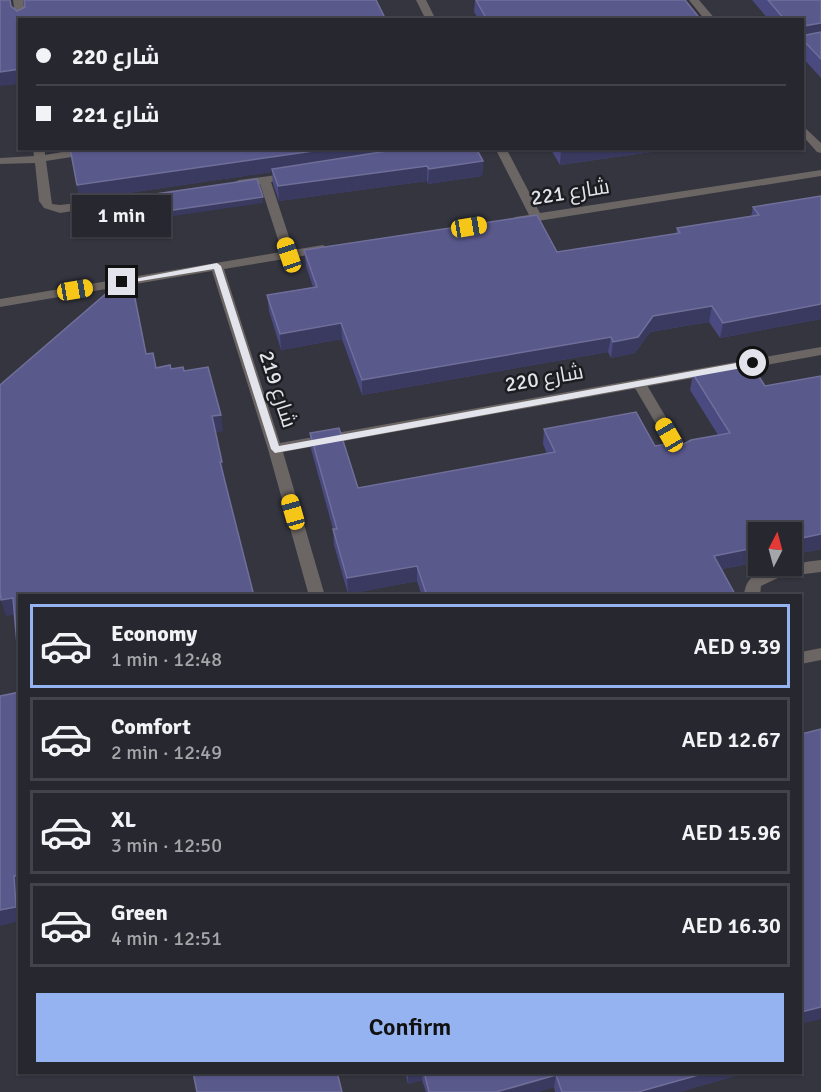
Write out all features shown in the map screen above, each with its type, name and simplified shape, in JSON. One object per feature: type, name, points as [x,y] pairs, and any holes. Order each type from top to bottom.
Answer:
[{"type":"street","points":[[18,0],[21,18]]},
{"type":"street","points":[[420,0],[430,18]]},
{"type":"street","points":[[694,0],[709,18]]},
{"type":"street","points":[[804,130],[821,150]]},
{"type":"street","points":[[0,161],[40,154],[87,150]]},
{"type":"street","points":[[501,150],[536,217]]},
{"type":"street","points":[[40,154],[45,201],[52,208],[68,209],[114,202]]},
{"type":"street","points":[[229,185],[311,173]]},
{"type":"street","name":"شارع 221","points":[[501,222],[821,173]]},
{"type":"street","points":[[264,180],[289,255]]},
{"type":"street","points":[[1,302],[336,247]]},
{"type":"street","name":"شارع 219","points":[[217,266],[275,449],[316,594]]},
{"type":"street","name":"شارع 220","points":[[275,449],[821,351]]},
{"type":"street","points":[[639,383],[680,453]]},
{"type":"street","points":[[752,594],[752,586],[759,579],[768,575],[821,566]]},
{"type":"street","points":[[802,658],[821,654]]},
{"type":"building","points":[[0,0],[10,0],[11,6],[17,11],[25,7],[24,0],[376,0],[385,18],[18,18],[18,69],[0,72]]},
{"type":"building","points":[[476,0],[685,0],[699,18],[486,18]]},
{"type":"building","points":[[768,0],[821,0],[821,23],[804,26],[804,18],[783,18]]},
{"type":"building","points":[[821,32],[821,59],[804,41],[804,34]]},
{"type":"building","points":[[70,150],[320,150],[77,185]]},
{"type":"building","points":[[394,150],[477,150],[483,161],[429,169],[427,166],[278,186],[272,169]]},
{"type":"building","points":[[257,179],[263,197],[84,223],[81,205]]},
{"type":"building","points":[[821,196],[821,304],[723,323],[712,306],[653,316],[638,337],[613,342],[611,337],[362,380],[341,323],[280,334],[267,295],[317,287],[304,250],[537,215],[557,252],[680,233],[677,228],[759,215],[753,207]]},
{"type":"building","points":[[130,273],[146,354],[153,353],[156,368],[170,365],[171,369],[183,367],[184,371],[208,367],[221,415],[212,416],[222,462],[220,462],[253,594],[18,594],[18,656],[13,598],[1,600],[0,591],[0,385]]},
{"type":"building","points":[[750,363],[765,386],[821,376],[821,534],[802,538],[802,522],[748,522],[748,549],[714,556],[735,594],[426,594],[417,566],[347,578],[333,529],[337,529],[310,433],[339,428],[358,488],[555,452],[544,429],[636,412],[655,446],[679,442],[684,444],[691,440],[730,433],[693,374]]},
{"type":"building","points":[[18,692],[18,875],[14,876],[16,907],[0,910],[0,696]]},
{"type":"building","points":[[821,729],[821,1007],[802,1012],[802,734]]},
{"type":"building","points":[[193,1074],[338,1074],[342,1092],[197,1092]]},
{"type":"building","points":[[424,1074],[702,1074],[638,1092],[562,1092],[556,1075],[496,1092],[429,1092]]},
{"type":"route","points":[[122,282],[217,266],[275,449],[753,363]]}]
